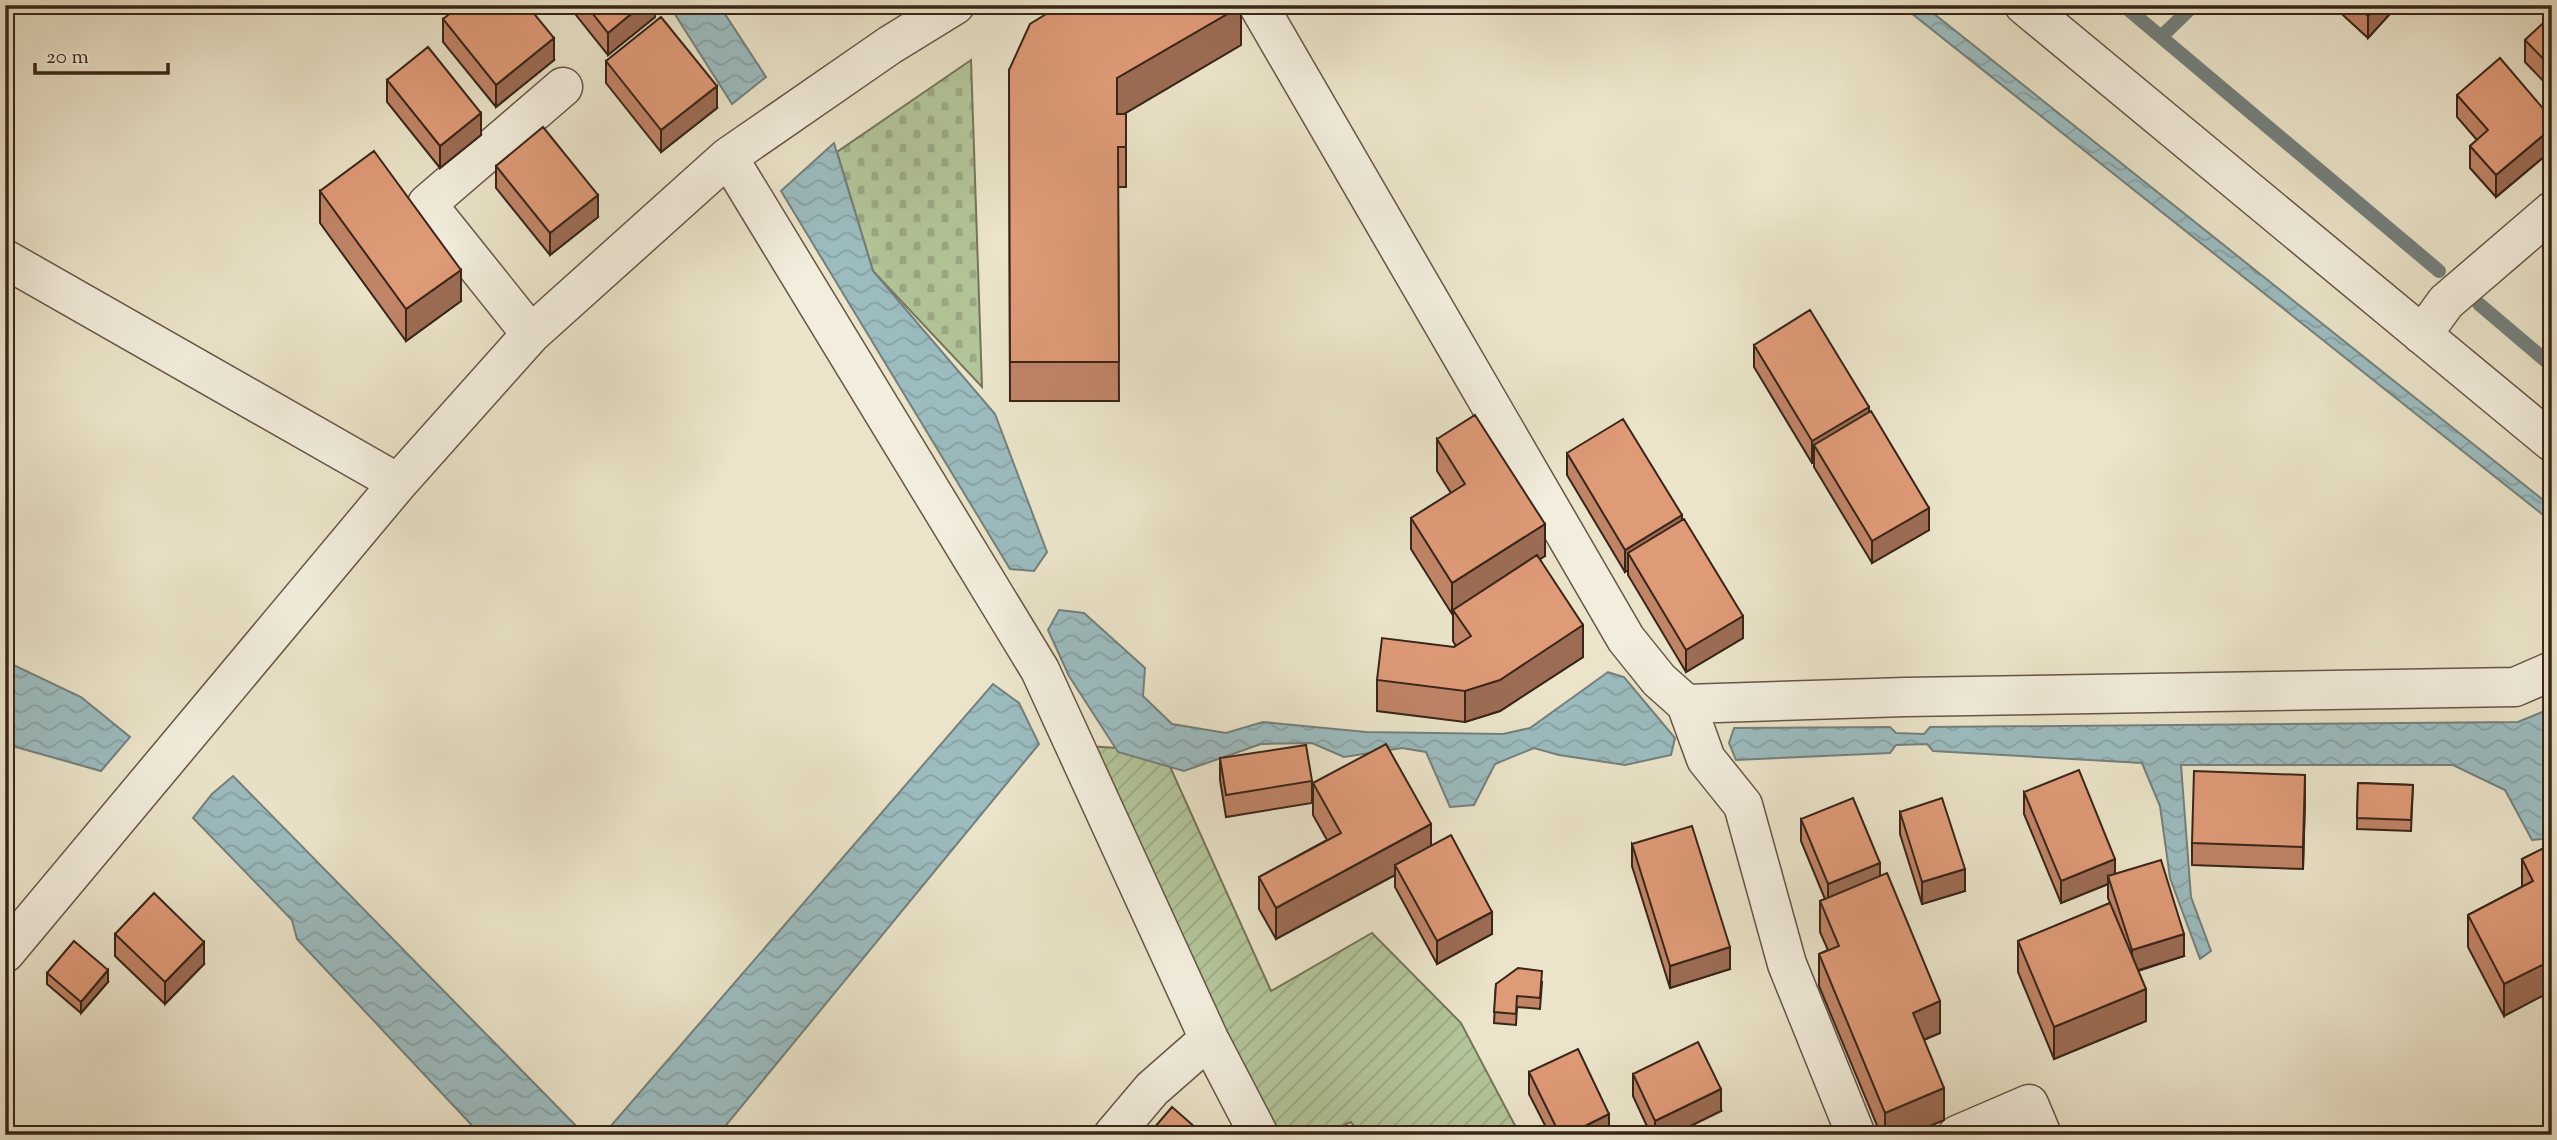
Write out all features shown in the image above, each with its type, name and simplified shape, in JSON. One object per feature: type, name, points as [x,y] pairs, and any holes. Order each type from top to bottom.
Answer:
[{"type":"street","points":[[5,953],[398,483],[531,334],[728,157],[890,45],[955,5]]},
{"type":"street","points":[[1258,5],[1626,639],[1659,680],[1686,704],[1706,759],[1743,805],[1787,964],[1856,1135]]},
{"type":"street","points":[[2024,5],[2552,442]]},
{"type":"street","points":[[531,334],[427,204],[563,87]]},
{"type":"street","points":[[728,157],[1040,670],[1209,1039],[1259,1135]]},
{"type":"street","points":[[2422,335],[2446,302],[2552,211]]},
{"type":"street","points":[[5,258],[398,483]]},
{"type":"street","points":[[1686,704],[1919,696],[2515,687],[2552,671]]},
{"type":"street","points":[[1113,1135],[1152,1089],[1209,1039]]},
{"type":"street","points":[[1957,1135],[2029,1104],[2042,1135]]},
{"type":"green space","points":[[971,60],[982,387],[873,271],[837,152]]},
{"type":"green space","points":[[1056,744],[1163,751],[1271,991],[1372,933],[1461,1023],[1520,1135],[1361,1135],[1351,1122],[1321,1135],[1268,1135]]},
{"type":"water","points":[[669,5],[719,5],[766,77],[732,104]]},
{"type":"water","points":[[1901,5],[1923,5],[2552,507],[2552,522]]},
{"type":"water","points":[[834,143],[873,271],[995,414],[1047,552],[1034,571],[1010,569],[781,191]]},
{"type":"water","points":[[1059,610],[1084,613],[1145,668],[1143,696],[1172,724],[1226,733],[1263,722],[1366,732],[1503,734],[1530,728],[1608,672],[1624,677],[1675,738],[1671,755],[1625,765],[1559,755],[1534,748],[1495,764],[1474,805],[1450,807],[1426,752],[1402,748],[1344,757],[1312,743],[1261,744],[1184,771],[1118,752],[1069,676],[1048,630]]},
{"type":"water","points":[[5,661],[81,697],[130,737],[101,771],[5,744]]},
{"type":"water","points":[[993,684],[1019,703],[1039,744],[718,1135],[603,1135]]},
{"type":"water","points":[[2552,708],[2552,838],[2532,840],[2505,790],[2453,765],[2181,765],[2191,897],[2211,951],[2200,959],[2170,878],[2160,806],[2142,763],[1933,751],[1927,744],[1896,745],[1890,753],[1736,760],[1729,743],[1734,728],[1890,727],[1896,733],[1924,734],[1930,727],[2518,722]]},
{"type":"water","points":[[233,776],[585,1135],[481,1135],[297,939],[292,920],[193,818],[212,794]]},
{"type":"building","points":[[461,5],[527,5],[554,38],[496,85],[443,19]]},
{"type":"building","points":[[586,5],[642,5],[608,33]]},
{"type":"building","points":[[1061,5],[1241,6],[1117,78],[1117,114],[1126,114],[1126,147],[1118,147],[1119,362],[1010,362],[1009,70],[1030,24]]},
{"type":"building","points":[[2356,5],[2377,5],[2368,16]]},
{"type":"building","points":[[2552,15],[2552,68],[2525,40]]},
{"type":"building","points":[[661,17],[717,86],[661,130],[606,61]]},
{"type":"building","points":[[428,47],[481,113],[440,146],[387,80]]},
{"type":"building","points":[[2500,58],[2552,119],[2552,128],[2496,175],[2470,146],[2488,130],[2457,95]]},
{"type":"building","points":[[543,127],[598,195],[550,233],[496,166]]},
{"type":"building","points":[[374,151],[461,270],[406,309],[320,191]]},
{"type":"building","points":[[1810,310],[1869,407],[1812,441],[1754,345]]},
{"type":"building","points":[[1871,411],[1929,508],[1872,541],[1814,445]]},
{"type":"building","points":[[1475,415],[1545,524],[1452,583],[1411,518],[1465,484],[1437,439]]},
{"type":"building","points":[[1623,419],[1682,515],[1625,550],[1567,453]]},
{"type":"building","points":[[1684,519],[1743,616],[1686,650],[1628,553]]},
{"type":"building","points":[[1537,555],[1583,625],[1500,680],[1465,691],[1377,680],[1382,638],[1454,647],[1471,636],[1453,610]]},
{"type":"building","points":[[1386,744],[1431,824],[1276,908],[1259,877],[1341,833],[1313,783]]},
{"type":"building","points":[[1306,745],[1312,781],[1226,795],[1220,758]]},
{"type":"building","points":[[2079,770],[2115,859],[2061,881],[2024,792]]},
{"type":"building","points":[[2194,771],[2305,775],[2303,847],[2192,843]]},
{"type":"building","points":[[2358,783],[2413,785],[2411,820],[2357,818]]},
{"type":"building","points":[[1853,798],[1880,863],[1828,884],[1801,819]]},
{"type":"building","points":[[1942,798],[1965,869],[1922,882],[1900,812]]},
{"type":"building","points":[[1692,826],[1730,947],[1670,966],[1632,844]]},
{"type":"building","points":[[1451,835],[1492,912],[1437,941],[1395,865]]},
{"type":"building","points":[[2552,844],[2552,960],[2504,984],[2468,915],[2533,881],[2522,859]]},
{"type":"building","points":[[2161,860],[2184,934],[2132,950],[2108,876]]},
{"type":"building","points":[[1887,873],[1940,1001],[1913,1013],[1944,1088],[1885,1113],[1819,954],[1839,946],[1820,901]]},
{"type":"building","points":[[154,893],[204,942],[165,982],[115,934]]},
{"type":"building","points":[[2110,903],[2146,989],[2054,1027],[2018,941]]},
{"type":"building","points":[[74,941],[108,970],[81,1002],[47,973]]},
{"type":"building","points":[[1518,968],[1542,971],[1540,998],[1517,996],[1516,1014],[1494,1012],[1496,984]]},
{"type":"building","points":[[1698,1042],[1721,1089],[1655,1121],[1633,1074]]},
{"type":"building","points":[[1578,1049],[1609,1114],[1567,1135],[1560,1135],[1529,1072]]},
{"type":"building","points":[[1172,1107],[1204,1135],[1148,1135]]},
{"type":"building","points":[[1349,1129],[1353,1135],[1340,1135]]},
{"type":"waterway","points":[[2123,5],[2439,271]]},
{"type":"waterway","points":[[2161,37],[2194,5]]},
{"type":"waterway","points":[[2479,304],[2552,366]]}]
